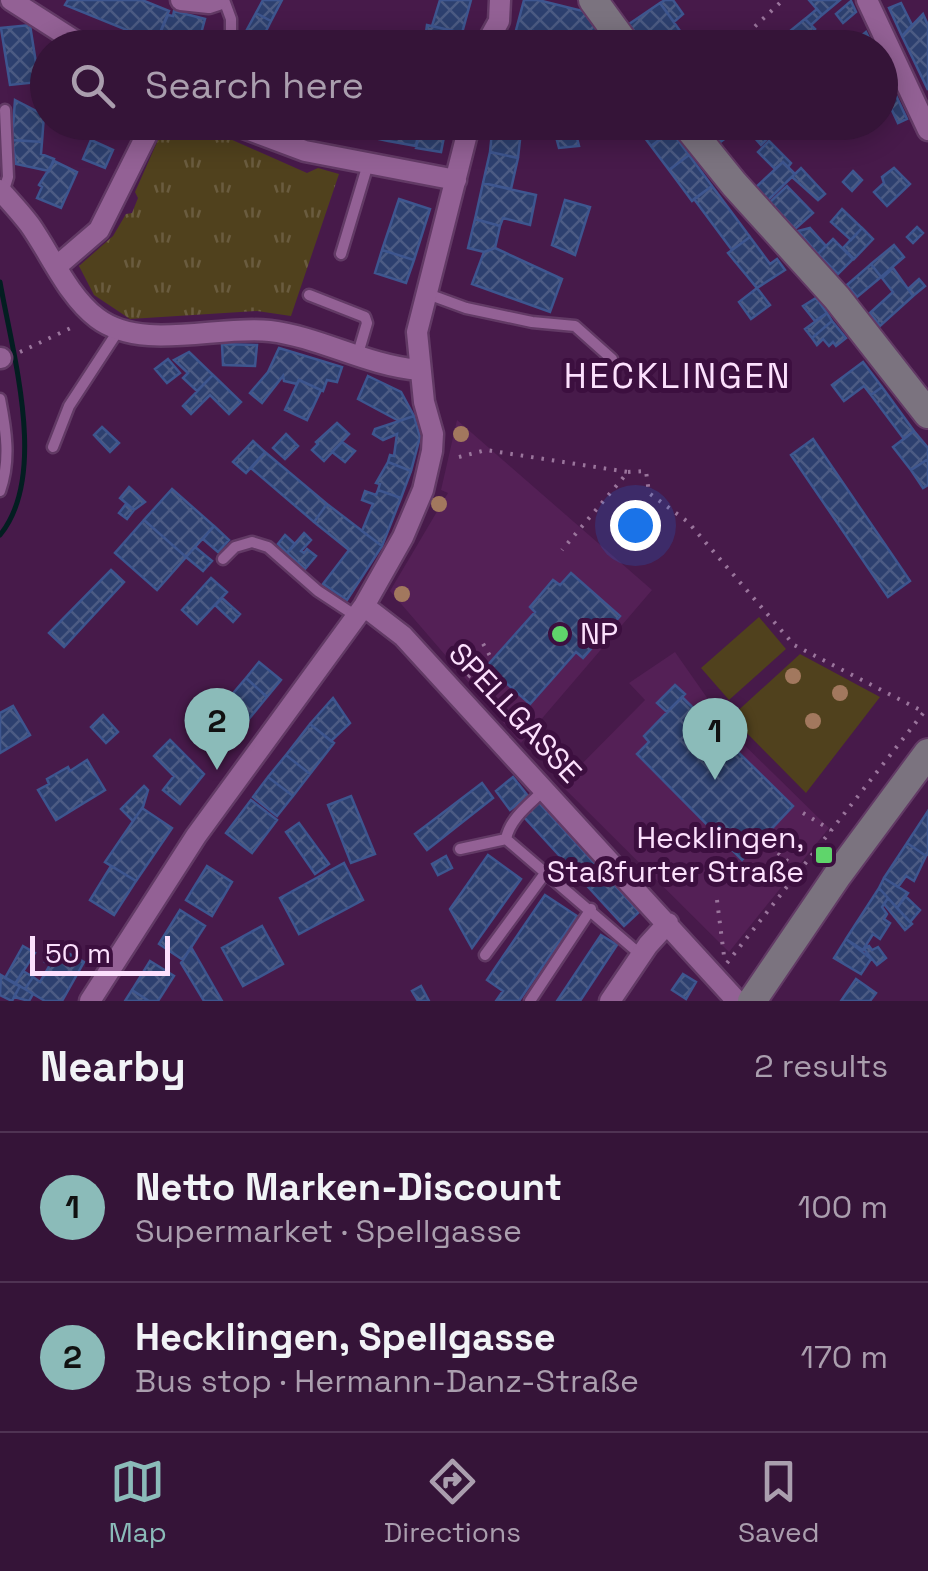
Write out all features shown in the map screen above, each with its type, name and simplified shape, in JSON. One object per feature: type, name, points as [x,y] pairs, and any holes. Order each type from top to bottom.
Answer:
[{"type":"main road","points":[[593,0],[615,30]]},
{"type":"main road","points":[[700,140],[837,298],[928,414]]},
{"type":"main road","points":[[752,1001],[928,752]]},
{"type":"street","points":[[12,0],[58,30]]},
{"type":"street","points":[[181,0],[221,0]]},
{"type":"street","points":[[494,30],[499,22],[500,0]]},
{"type":"street","points":[[867,0],[881,30]]},
{"type":"street","points":[[898,66],[928,130]]},
{"type":"street","points":[[56,266],[99,230],[143,140]]},
{"type":"street","points":[[276,140],[305,151],[456,180]]},
{"type":"street","points":[[90,1001],[196,836],[360,611],[403,537],[426,477],[432,434],[419,370],[417,332],[466,140]]},
{"type":"street","points":[[1,191],[94,316],[118,332],[141,336],[242,328],[276,332],[392,368],[419,370]]},
{"type":"street","name":"SPELLGASSE","points":[[360,611],[403,636],[737,1001]]},
{"type":"street","points":[[610,1001],[640,955],[668,924]]},
{"type":"lane","points":[[221,0],[230,30]]},
{"type":"lane","points":[[1,191],[8,177],[5,110]]},
{"type":"lane","points":[[341,254],[369,162]]},
{"type":"lane","points":[[425,293],[466,308],[574,326],[612,359]]},
{"type":"lane","points":[[309,295],[365,317],[356,358]]},
{"type":"lane","points":[[54,447],[69,406],[118,332]]},
{"type":"lane","points":[[0,399],[7,440],[6,475],[0,491]]},
{"type":"lane","points":[[224,559],[235,546],[252,542],[268,547],[318,591],[360,611]]},
{"type":"lane","points":[[506,839],[516,818],[545,789]]},
{"type":"lane","points":[[460,849],[506,839]]},
{"type":"lane","points":[[506,839],[640,955]]},
{"type":"lane","points":[[485,955],[546,872]]},
{"type":"lane","points":[[530,1001],[590,909]]},
{"type":"path","points":[[751,30],[783,0]]},
{"type":"path","points":[[27,350],[94,316]]},
{"type":"path","points":[[459,457],[486,450],[628,472],[646,471],[649,493],[688,522],[794,645],[926,709],[724,966],[717,900]]},
{"type":"path","points":[[562,550],[628,472]]},
{"type":"path","points":[[454,691],[490,656],[482,640]]},
{"type":"path","points":[[803,812],[831,830]]},
{"type":"path","points":[[842,816],[851,824]]},
{"type":"path","points":[[770,846],[810,880]]},
{"type":"shaded area","points":[[457,420],[652,590],[521,743],[390,591],[448,493],[441,490]]},
{"type":"shaded area","points":[[675,652],[731,732],[829,828],[729,952],[561,785],[645,700],[629,683]]},
{"type":"green space","points":[[158,140],[232,140],[307,173],[318,168],[339,174],[291,316],[257,311],[130,319],[94,295],[79,266],[113,236],[126,214],[132,213],[138,198],[135,192]]},
{"type":"green space","points":[[759,617],[786,649],[729,700],[701,668]]},
{"type":"green space","points":[[800,654],[880,697],[806,793],[731,717]]},
{"type":"building","points":[[68,0],[142,0],[169,11],[161,30],[126,30],[65,5]]},
{"type":"building","points":[[263,0],[282,0],[271,21],[256,13]]},
{"type":"building","points":[[440,0],[471,0],[463,30],[432,26]]},
{"type":"building","points":[[524,0],[538,0],[583,11],[597,30],[516,30]]},
{"type":"building","points":[[673,0],[683,14],[674,22],[660,3]]},
{"type":"building","points":[[809,0],[840,0],[822,15]]},
{"type":"building","points":[[851,1],[856,12],[843,23],[836,14]]},
{"type":"building","points":[[660,3],[679,30],[634,30],[629,24]]},
{"type":"building","points":[[901,3],[912,25],[902,36],[889,8]]},
{"type":"building","points":[[817,9],[822,15],[811,25],[805,19]]},
{"type":"building","points":[[174,11],[205,19],[202,30],[161,30],[168,15],[173,16]]},
{"type":"building","points":[[256,13],[271,21],[266,30],[247,30]]},
{"type":"building","points":[[923,14],[928,25],[928,90],[902,36]]},
{"type":"building","points":[[805,19],[815,29],[814,30],[791,30]]},
{"type":"building","points":[[30,25],[30,83],[10,85],[1,28]]},
{"type":"building","points":[[15,100],[30,108],[30,140],[42,142],[12,140]]},
{"type":"building","points":[[898,100],[907,119],[898,123]]},
{"type":"building","points":[[12,140],[42,142],[41,154],[54,159],[49,171],[16,164]]},
{"type":"building","points":[[91,140],[113,150],[105,168],[83,159]]},
{"type":"building","points":[[388,140],[417,140],[416,146]]},
{"type":"building","points":[[418,140],[443,140],[441,152],[416,148]]},
{"type":"building","points":[[491,140],[520,140],[518,158],[490,152]]},
{"type":"building","points":[[557,140],[578,140],[579,146],[559,148]]},
{"type":"building","points":[[659,140],[678,140],[689,155],[669,170],[651,146]]},
{"type":"building","points":[[769,141],[791,163],[788,167],[783,162],[775,169],[758,152]]},
{"type":"building","points":[[490,152],[518,158],[511,189],[483,183]]},
{"type":"building","points":[[689,155],[712,186],[692,201],[669,170]]},
{"type":"building","points":[[54,161],[77,172],[61,208],[37,198],[42,187],[39,185]]},
{"type":"building","points":[[783,162],[795,174],[768,200],[756,187]]},
{"type":"building","points":[[801,168],[825,194],[818,200],[792,177]]},
{"type":"building","points":[[894,168],[910,184],[887,206],[874,192],[884,183],[882,177]]},
{"type":"building","points":[[853,171],[862,180],[852,191],[843,182]]},
{"type":"building","points":[[483,183],[536,195],[530,225],[503,218],[500,226],[475,219]]},
{"type":"building","points":[[712,186],[750,237],[732,250],[694,199]]},
{"type":"building","points":[[787,186],[813,213],[795,229],[770,202]]},
{"type":"building","points":[[399,199],[430,209],[414,260],[382,250]]},
{"type":"building","points":[[565,200],[590,207],[575,255],[552,245]]},
{"type":"building","points":[[842,209],[862,228],[851,240],[831,222]]},
{"type":"building","points":[[475,219],[500,226],[495,248],[484,252],[468,248]]},
{"type":"building","points":[[917,227],[923,233],[913,243],[907,237]]},
{"type":"building","points":[[810,228],[826,246],[818,254],[798,231]]},
{"type":"building","points":[[862,228],[873,239],[854,259],[843,248]]},
{"type":"building","points":[[750,237],[770,264],[777,259],[785,270],[757,288],[728,253]]},
{"type":"building","points":[[833,239],[853,259],[838,274],[818,254]]},
{"type":"building","points":[[894,245],[904,257],[881,277],[871,264]]},
{"type":"building","points":[[495,248],[562,279],[550,312],[472,284],[484,252]]},
{"type":"building","points":[[382,250],[414,260],[406,283],[375,273]]},
{"type":"building","points":[[871,264],[881,277],[857,297],[847,285]]},
{"type":"building","points":[[893,268],[913,296],[880,326],[870,313],[893,292],[882,278]]},
{"type":"building","points":[[919,279],[925,286],[913,296],[908,289]]},
{"type":"building","points":[[757,288],[770,305],[751,319],[739,302]]},
{"type":"building","points":[[816,298],[827,313],[815,321],[803,306]]},
{"type":"building","points":[[827,313],[832,321],[812,338],[805,329]]},
{"type":"building","points":[[832,321],[846,338],[836,346],[833,342],[829,346],[823,339],[817,345],[812,338]]},
{"type":"building","points":[[222,344],[257,345],[255,366],[223,365]]},
{"type":"building","points":[[279,348],[342,367],[337,382],[327,380],[323,391],[299,380],[297,384],[284,381],[283,376],[262,403],[250,393],[268,372]]},
{"type":"building","points":[[189,352],[213,375],[197,391],[183,378],[188,373],[174,360]]},
{"type":"building","points":[[168,359],[180,373],[167,383],[155,369]]},
{"type":"building","points":[[863,362],[882,387],[871,395],[864,386],[844,401],[832,385]]},
{"type":"building","points":[[213,375],[241,402],[229,414],[210,395],[191,414],[183,406]]},
{"type":"building","points":[[368,376],[401,392],[414,416],[399,421],[358,399]]},
{"type":"building","points":[[299,380],[321,390],[307,420],[285,410]]},
{"type":"building","points":[[882,387],[914,431],[904,439],[871,395]]},
{"type":"building","points":[[414,416],[420,437],[411,471],[388,462],[390,455],[394,456],[397,434],[383,440],[373,434],[375,429]]},
{"type":"building","points":[[337,423],[349,434],[324,461],[312,450]]},
{"type":"building","points":[[102,427],[119,443],[110,452],[94,435]]},
{"type":"building","points":[[914,431],[928,448],[928,459],[911,470],[893,447]]},
{"type":"building","points":[[286,434],[298,446],[285,459],[273,448]]},
{"type":"building","points":[[813,439],[910,581],[888,597],[791,455]]},
{"type":"building","points":[[253,441],[265,452],[246,473],[233,462]]},
{"type":"building","points":[[342,442],[355,451],[345,462],[332,452]]},
{"type":"building","points":[[265,452],[327,504],[314,522],[251,468]]},
{"type":"building","points":[[928,459],[928,485],[923,488],[911,470]]},
{"type":"building","points":[[388,462],[411,471],[401,498],[378,490],[380,484],[376,483]]},
{"type":"building","points":[[129,487],[145,502],[134,510],[120,498]]},
{"type":"building","points":[[172,489],[214,526],[186,557],[144,520]]},
{"type":"building","points":[[378,490],[401,498],[382,546],[362,531],[373,504],[362,500],[365,491],[376,495]]},
{"type":"building","points":[[126,504],[134,510],[127,519],[119,513]]},
{"type":"building","points":[[327,504],[382,546],[347,600],[323,584],[349,550],[314,522]]},
{"type":"building","points":[[144,520],[186,557],[157,590],[115,553]]},
{"type":"building","points":[[214,526],[229,540],[218,552],[203,539]]},
{"type":"building","points":[[304,533],[311,540],[301,551],[307,549],[316,556],[305,569],[287,553]]},
{"type":"building","points":[[285,535],[295,544],[287,553],[278,544]]},
{"type":"building","points":[[195,547],[212,561],[203,571],[186,557]]},
{"type":"building","points":[[111,570],[124,582],[64,647],[49,633]]},
{"type":"building","name":"NP","points":[[571,573],[620,616],[583,658],[576,652],[530,704],[487,666],[535,612],[530,607],[553,580],[560,585]]},
{"type":"building","points":[[211,578],[227,592],[197,624],[182,610]]},
{"type":"building","points":[[222,598],[240,614],[233,622],[215,605]]},
{"type":"building","points":[[259,662],[281,680],[267,697],[246,678]]},
{"type":"building","points":[[246,678],[267,697],[234,737],[212,718]]},
{"type":"building","points":[[675,685],[685,694],[667,712],[657,703]]},
{"type":"building","points":[[682,697],[793,806],[742,860],[637,754],[649,742],[644,736]]},
{"type":"building","points":[[333,698],[350,723],[331,741],[310,724]]},
{"type":"building","points":[[13,706],[30,735],[0,753],[0,713]]},
{"type":"building","points":[[103,715],[118,732],[106,743],[91,727]]},
{"type":"building","points":[[310,724],[334,743],[310,774],[286,755]]},
{"type":"building","points":[[170,740],[204,774],[180,804],[163,790],[174,776],[154,756]]},
{"type":"building","points":[[286,755],[310,774],[293,796],[268,777]]},
{"type":"building","points":[[87,760],[105,790],[56,820],[38,790],[49,784],[47,779]]},
{"type":"building","points":[[268,777],[293,796],[277,816],[253,797]]},
{"type":"building","points":[[513,777],[528,796],[510,810],[496,791]]},
{"type":"building","points":[[482,783],[493,798],[427,850],[415,834]]},
{"type":"building","points":[[144,786],[148,790],[143,807],[133,821],[121,809]]},
{"type":"building","points":[[351,796],[375,854],[351,863],[328,805]]},
{"type":"building","points":[[251,800],[277,820],[252,853],[226,833]]},
{"type":"building","points":[[539,803],[639,912],[624,926],[524,817]]},
{"type":"building","points":[[142,808],[172,828],[136,881],[105,862]]},
{"type":"building","points":[[928,811],[928,854],[926,856],[907,843]]},
{"type":"building","points":[[299,823],[329,864],[315,874],[286,832]]},
{"type":"building","points":[[907,843],[926,856],[914,881],[906,876],[898,887],[884,878]]},
{"type":"building","points":[[488,855],[521,879],[472,948],[450,909]]},
{"type":"building","points":[[446,856],[452,868],[438,875],[432,864]]},
{"type":"building","points":[[344,863],[363,900],[299,934],[280,898]]},
{"type":"building","points":[[111,866],[136,881],[114,915],[90,900]]},
{"type":"building","points":[[207,866],[232,882],[212,916],[186,900]]},
{"type":"building","points":[[884,878],[908,893],[897,908],[879,888]]},
{"type":"building","points":[[879,888],[888,898],[882,907],[887,914],[884,919],[890,923],[880,939],[873,934],[863,950],[846,939]]},
{"type":"building","points":[[545,895],[577,916],[519,1001],[496,1001],[503,991],[487,980]]},
{"type":"building","points":[[905,896],[920,910],[910,922],[897,908]]},
{"type":"building","points":[[888,898],[912,924],[905,930],[884,904]]},
{"type":"building","points":[[180,910],[205,926],[183,960],[159,944]]},
{"type":"building","points":[[262,926],[283,964],[243,986],[222,948]]},
{"type":"building","points":[[601,935],[617,945],[580,1001],[557,1001]]},
{"type":"building","points":[[846,939],[871,959],[861,974],[834,958]]},
{"type":"building","points":[[54,945],[84,962],[62,1001],[45,1001],[25,989],[33,977],[40,982],[50,965],[45,962]]},
{"type":"building","points":[[23,946],[35,953],[15,984],[5,978]]},
{"type":"building","points":[[869,946],[872,950],[878,947],[886,958],[877,965],[864,949]]},
{"type":"building","points":[[191,947],[222,1001],[204,1001],[181,963]]},
{"type":"building","points":[[150,961],[174,976],[158,1001],[149,1001],[132,990]]},
{"type":"building","points":[[23,971],[33,977],[25,989],[15,984]]},
{"type":"building","points":[[683,974],[696,982],[686,999],[672,990]]},
{"type":"building","points":[[1,975],[20,986],[12,1001],[0,995]]},
{"type":"building","points":[[856,979],[876,993],[870,1001],[841,1001]]},
{"type":"building","points":[[20,986],[33,994],[29,1001],[14,997]]},
{"type":"building","points":[[421,986],[429,1001],[418,1001],[412,991]]},
{"type":"building","points":[[132,990],[149,1001],[125,1001]]},
{"type":"waterway","points":[[0,282],[18,377],[25,447],[15,510],[0,535]]},
{"type":"place","name":"NP","points":[[560,634]]},
{"type":"place","name":"Hecklingen, Spellgasse","points":[[217,770]]},
{"type":"place","name":"Netto Marken-Discount","points":[[715,780]]},
{"type":"place","name":"Hecklingen, Staßfurter Straße","points":[[824,855]]},
{"type":"district","name":"HECKLINGEN","points":[[678,376]]}]
